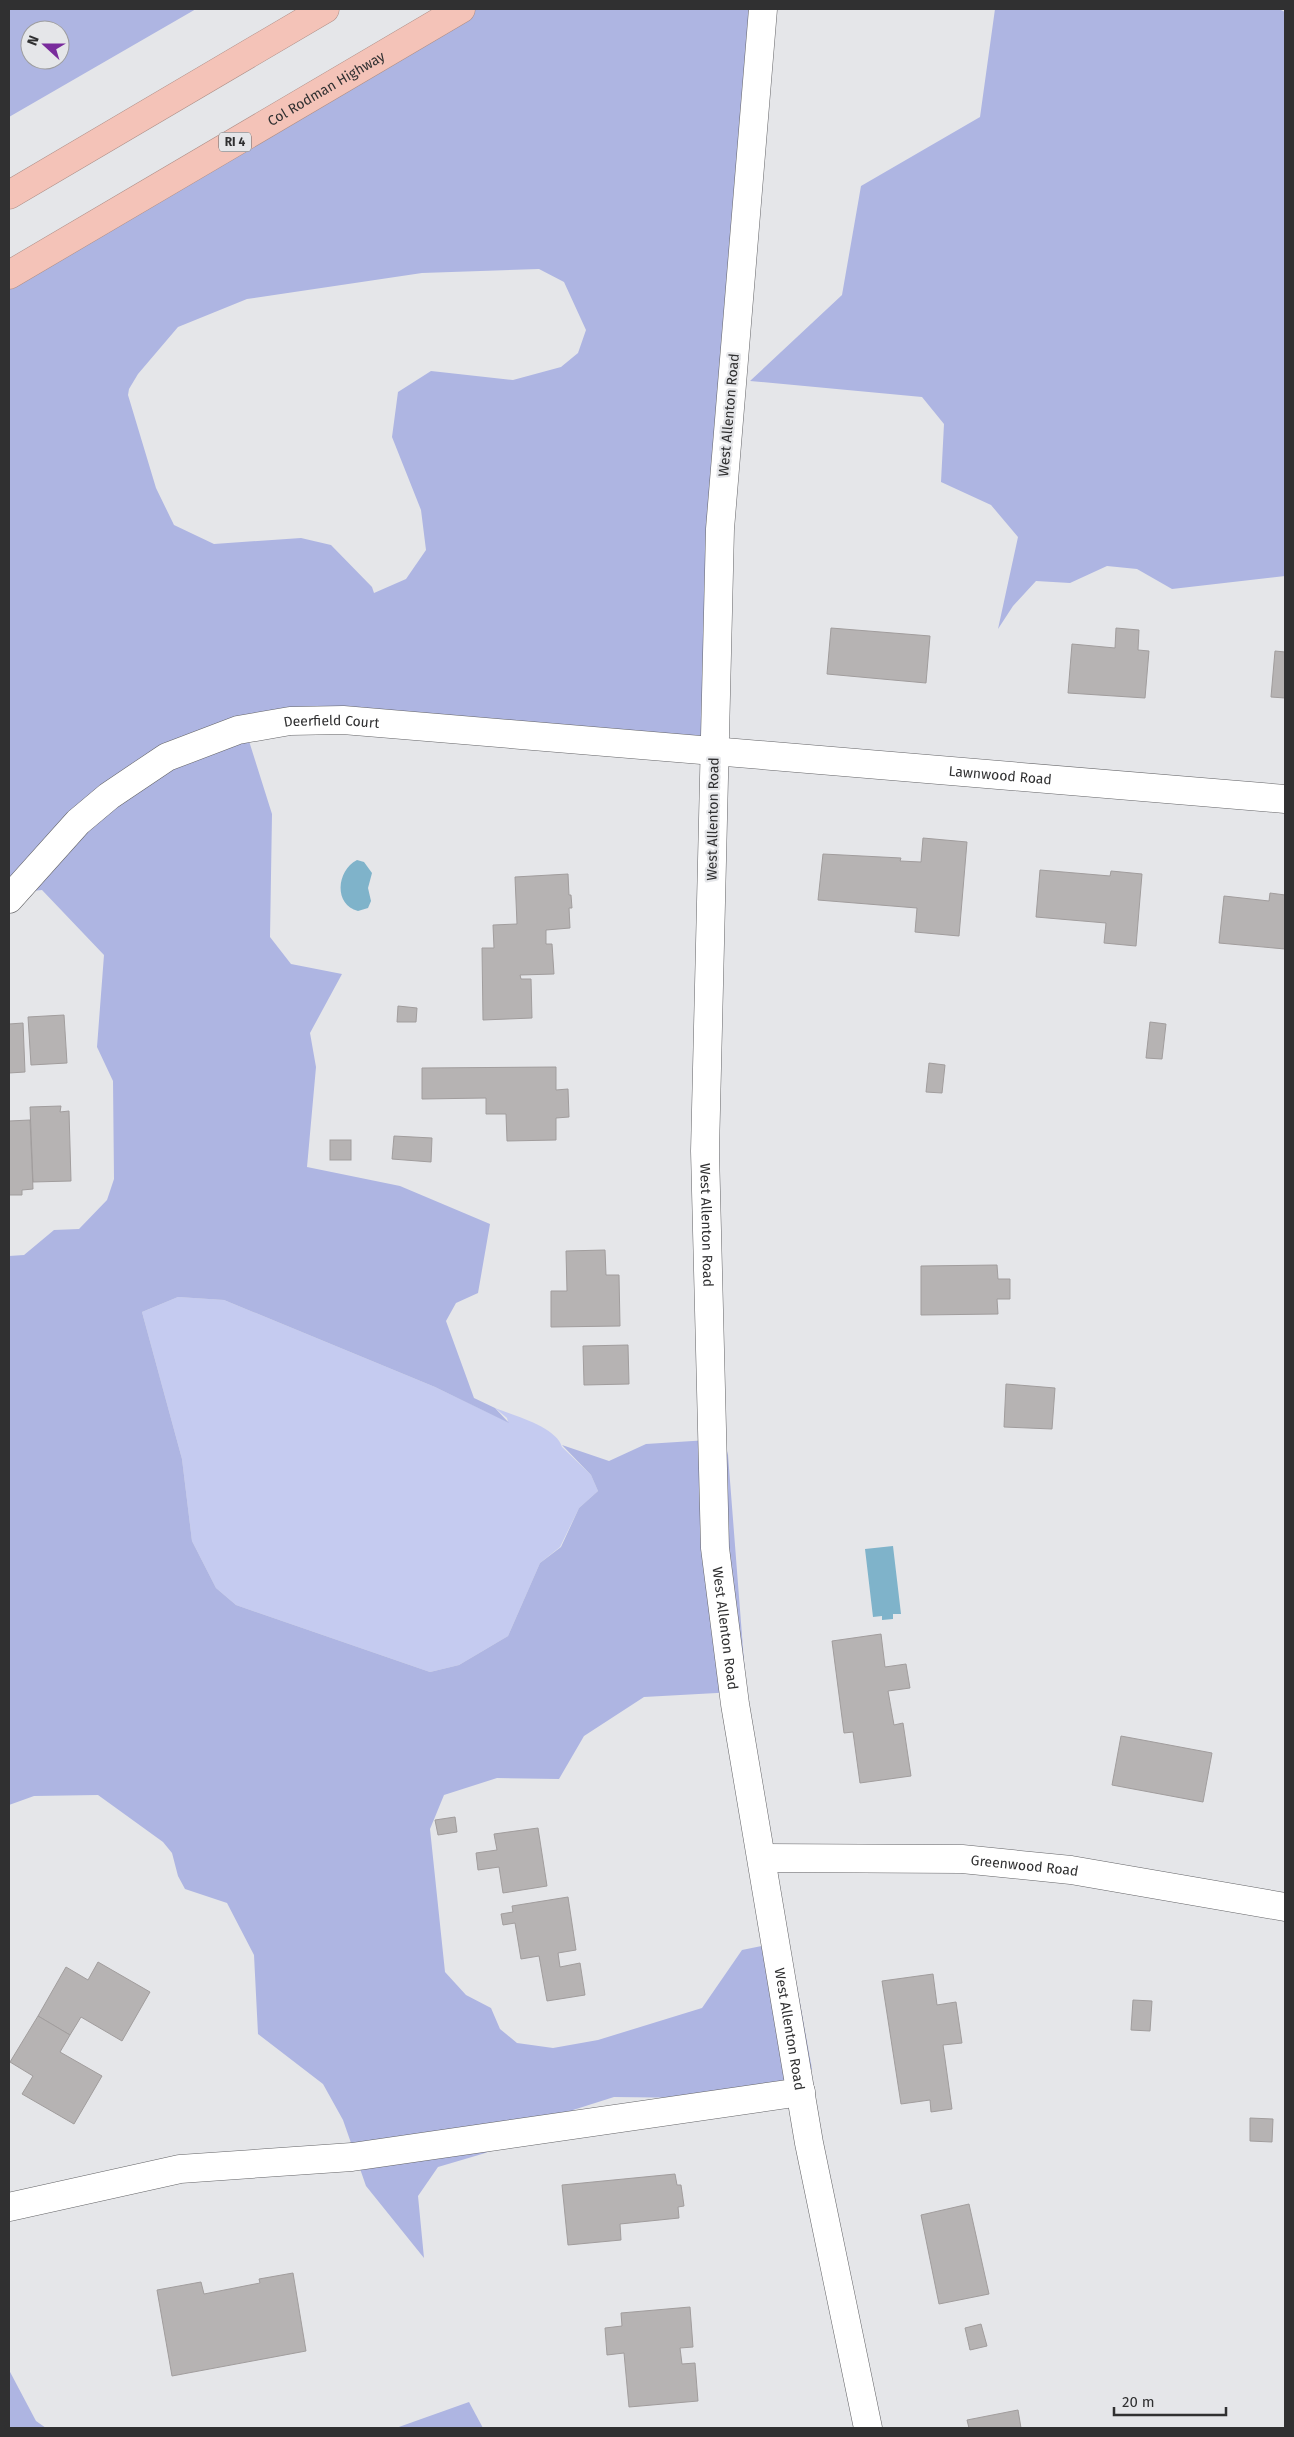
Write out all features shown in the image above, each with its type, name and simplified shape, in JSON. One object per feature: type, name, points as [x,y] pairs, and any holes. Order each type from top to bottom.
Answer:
[{"type":"highway","points":[[9,195],[324,9]]},
{"type":"highway","name":"Col Rodman Highway","points":[[9,275],[461,9]]},
{"type":"street","name":"West Allenton Road","points":[[763,9],[720,529],[705,1151],[715,1548],[736,1704],[801,2092],[868,2428]]},
{"type":"street","name":"Deerfield Court","points":[[9,899],[78,822],[109,796],[167,757],[238,730],[290,721],[343,720],[714,750]]},
{"type":"street","name":"Lawnwood Road","points":[[714,750],[1285,799]]},
{"type":"street","name":"Greenwood Road","points":[[763,1858],[962,1859],[1071,1870],[1285,1907]]},
{"type":"street","points":[[9,2207],[180,2169],[352,2157],[801,2092]]},
{"type":"shaded area","points":[[9,9],[196,9],[9,117]]},
{"type":"shaded area","points":[[465,9],[772,9],[735,471],[727,741],[366,719],[249,741],[272,814],[270,937],[291,964],[342,974],[310,1033],[316,1067],[307,1167],[400,1186],[490,1224],[478,1293],[456,1303],[446,1321],[474,1398],[495,1408],[509,1423],[435,1387],[224,1300],[178,1297],[142,1312],[182,1459],[192,1541],[216,1588],[236,1605],[430,1672],[459,1665],[508,1636],[540,1563],[561,1547],[579,1508],[598,1491],[591,1475],[562,1445],[609,1461],[646,1444],[724,1439],[728,1455],[746,1687],[735,1692],[644,1697],[584,1736],[559,1779],[497,1778],[444,1795],[430,1829],[445,1972],[466,1995],[491,2008],[500,2029],[517,2043],[553,2048],[598,2040],[702,2008],[742,1950],[785,1941],[796,1981],[812,2069],[804,2077],[699,2098],[614,2097],[573,2110],[553,2136],[546,2132],[438,2167],[418,2196],[424,2258],[366,2186],[343,2120],[323,2084],[258,2034],[254,1955],[227,1903],[185,1889],[178,1876],[172,1853],[163,1842],[98,1795],[34,1796],[9,1805],[9,1256],[24,1255],[54,1230],[79,1229],[107,1200],[114,1179],[113,1081],[97,1047],[104,955],[42,890],[32,891],[9,903],[9,277]],"holes":[[[539,269],[564,282],[586,330],[578,353],[561,367],[513,380],[431,371],[398,392],[392,437],[421,510],[426,550],[406,579],[374,593],[372,587],[331,545],[301,538],[214,544],[174,525],[156,488],[128,395],[129,389],[138,374],[178,327],[247,299],[422,273]]]},
{"type":"shaded area","points":[[995,9],[1279,9],[1285,12],[1285,576],[1172,589],[1137,569],[1107,566],[1070,583],[1036,581],[1013,606],[998,629],[1018,537],[991,505],[941,482],[944,424],[922,397],[750,381],[842,295],[861,186],[980,117]]},
{"type":"shaded area","points":[[357,860],[364,862],[372,873],[368,888],[371,901],[368,908],[358,911],[350,908],[345,902],[341,887],[345,872]]},
{"type":"shaded area","points":[[178,1297],[224,1300],[435,1387],[508,1422],[507,1418],[495,1408],[523,1418],[552,1433],[562,1447],[591,1475],[598,1491],[579,1508],[560,1547],[540,1563],[508,1636],[459,1665],[430,1672],[236,1605],[216,1588],[192,1541],[182,1459],[142,1312]]},
{"type":"shaded area","points":[[893,1546],[901,1614],[893,1614],[893,1619],[882,1620],[882,1616],[873,1617],[865,1549]]},
{"type":"shaded area","points":[[9,2370],[36,2421],[46,2428],[9,2428]]},
{"type":"shaded area","points":[[469,2402],[483,2428],[396,2428]]},
{"type":"building","points":[[831,628],[930,636],[926,683],[827,674]]},
{"type":"building","points":[[1116,628],[1139,630],[1138,650],[1149,651],[1145,698],[1068,693],[1072,644],[1115,648]]},
{"type":"building","points":[[1275,651],[1285,652],[1285,698],[1271,697]]},
{"type":"building","points":[[923,838],[967,842],[959,936],[915,932],[917,908],[818,900],[823,854],[901,858],[900,861],[921,862]]},
{"type":"building","points":[[1040,870],[1110,876],[1111,871],[1142,874],[1136,946],[1104,943],[1106,923],[1036,917]]},
{"type":"building","points":[[568,874],[572,908],[569,908],[570,928],[546,930],[546,944],[552,944],[554,974],[520,975],[521,979],[531,979],[532,1018],[483,1020],[482,948],[494,948],[493,925],[517,924],[515,877]]},
{"type":"building","points":[[1270,893],[1285,895],[1285,949],[1219,943],[1224,896],[1269,901]]},
{"type":"building","points":[[398,1006],[417,1008],[416,1022],[397,1022]]},
{"type":"building","points":[[64,1015],[67,1063],[31,1065],[28,1017]]},
{"type":"building","points":[[1150,1022],[1166,1024],[1162,1059],[1146,1058]]},
{"type":"building","points":[[23,1023],[25,1072],[9,1073],[9,1024]]},
{"type":"building","points":[[929,1063],[945,1065],[942,1093],[926,1092]]},
{"type":"building","points":[[556,1067],[556,1090],[568,1089],[569,1117],[556,1118],[556,1140],[507,1141],[506,1114],[486,1114],[486,1098],[422,1099],[422,1068]]},
{"type":"building","points":[[61,1106],[60,1112],[69,1111],[71,1181],[33,1182],[30,1107]]},
{"type":"building","points":[[30,1120],[33,1189],[22,1190],[22,1195],[9,1195],[9,1121]]},
{"type":"building","points":[[394,1136],[432,1138],[431,1162],[392,1159]]},
{"type":"building","points":[[330,1140],[351,1140],[351,1160],[330,1160]]},
{"type":"building","points":[[605,1250],[606,1275],[619,1275],[620,1326],[551,1327],[551,1291],[567,1291],[566,1251]]},
{"type":"building","points":[[997,1265],[998,1279],[1010,1279],[1010,1299],[997,1299],[998,1314],[921,1315],[921,1266]]},
{"type":"building","points":[[628,1345],[629,1384],[584,1385],[583,1346]]},
{"type":"building","points":[[1006,1384],[1055,1388],[1052,1429],[1004,1427]]},
{"type":"building","points":[[881,1634],[885,1667],[906,1664],[910,1688],[888,1691],[894,1725],[903,1723],[911,1776],[860,1783],[853,1732],[844,1733],[832,1641]]},
{"type":"building","points":[[1121,1736],[1212,1753],[1203,1802],[1112,1785]]},
{"type":"building","points":[[455,1817],[457,1832],[438,1835],[435,1820]]},
{"type":"building","points":[[538,1828],[547,1886],[503,1893],[499,1867],[478,1870],[476,1853],[497,1850],[494,1834]]},
{"type":"building","points":[[568,1897],[576,1950],[558,1953],[560,1967],[580,1963],[585,1995],[547,2001],[539,1956],[521,1959],[515,1923],[503,1925],[501,1914],[513,1912],[512,1906]]},
{"type":"building","points":[[98,1962],[150,1992],[122,2041],[81,2017],[70,2035],[38,2016],[66,1967],[88,1980]]},
{"type":"building","points":[[933,1974],[937,2005],[956,2002],[962,2043],[943,2045],[952,2109],[931,2112],[930,2100],[901,2104],[882,1981]]},
{"type":"building","points":[[1133,2000],[1152,2001],[1150,2031],[1131,2030]]},
{"type":"building","points":[[38,2016],[70,2035],[60,2052],[102,2076],[74,2124],[22,2094],[33,2076],[10,2062]]},
{"type":"building","points":[[1250,2118],[1273,2119],[1272,2142],[1250,2141]]},
{"type":"building","points":[[675,2174],[677,2185],[681,2185],[684,2206],[678,2207],[679,2218],[620,2224],[621,2240],[568,2245],[562,2185]]},
{"type":"building","points":[[969,2204],[989,2294],[939,2304],[921,2215]]},
{"type":"building","points":[[293,2273],[306,2351],[172,2376],[157,2290],[201,2282],[204,2294],[260,2283],[259,2279]]},
{"type":"building","points":[[690,2307],[693,2347],[680,2348],[682,2364],[695,2363],[698,2401],[629,2407],[624,2353],[607,2355],[605,2328],[622,2326],[621,2313]]},
{"type":"building","points":[[981,2324],[987,2346],[970,2350],[965,2328]]},
{"type":"building","points":[[1018,2410],[1021,2428],[969,2428],[967,2420]]}]
